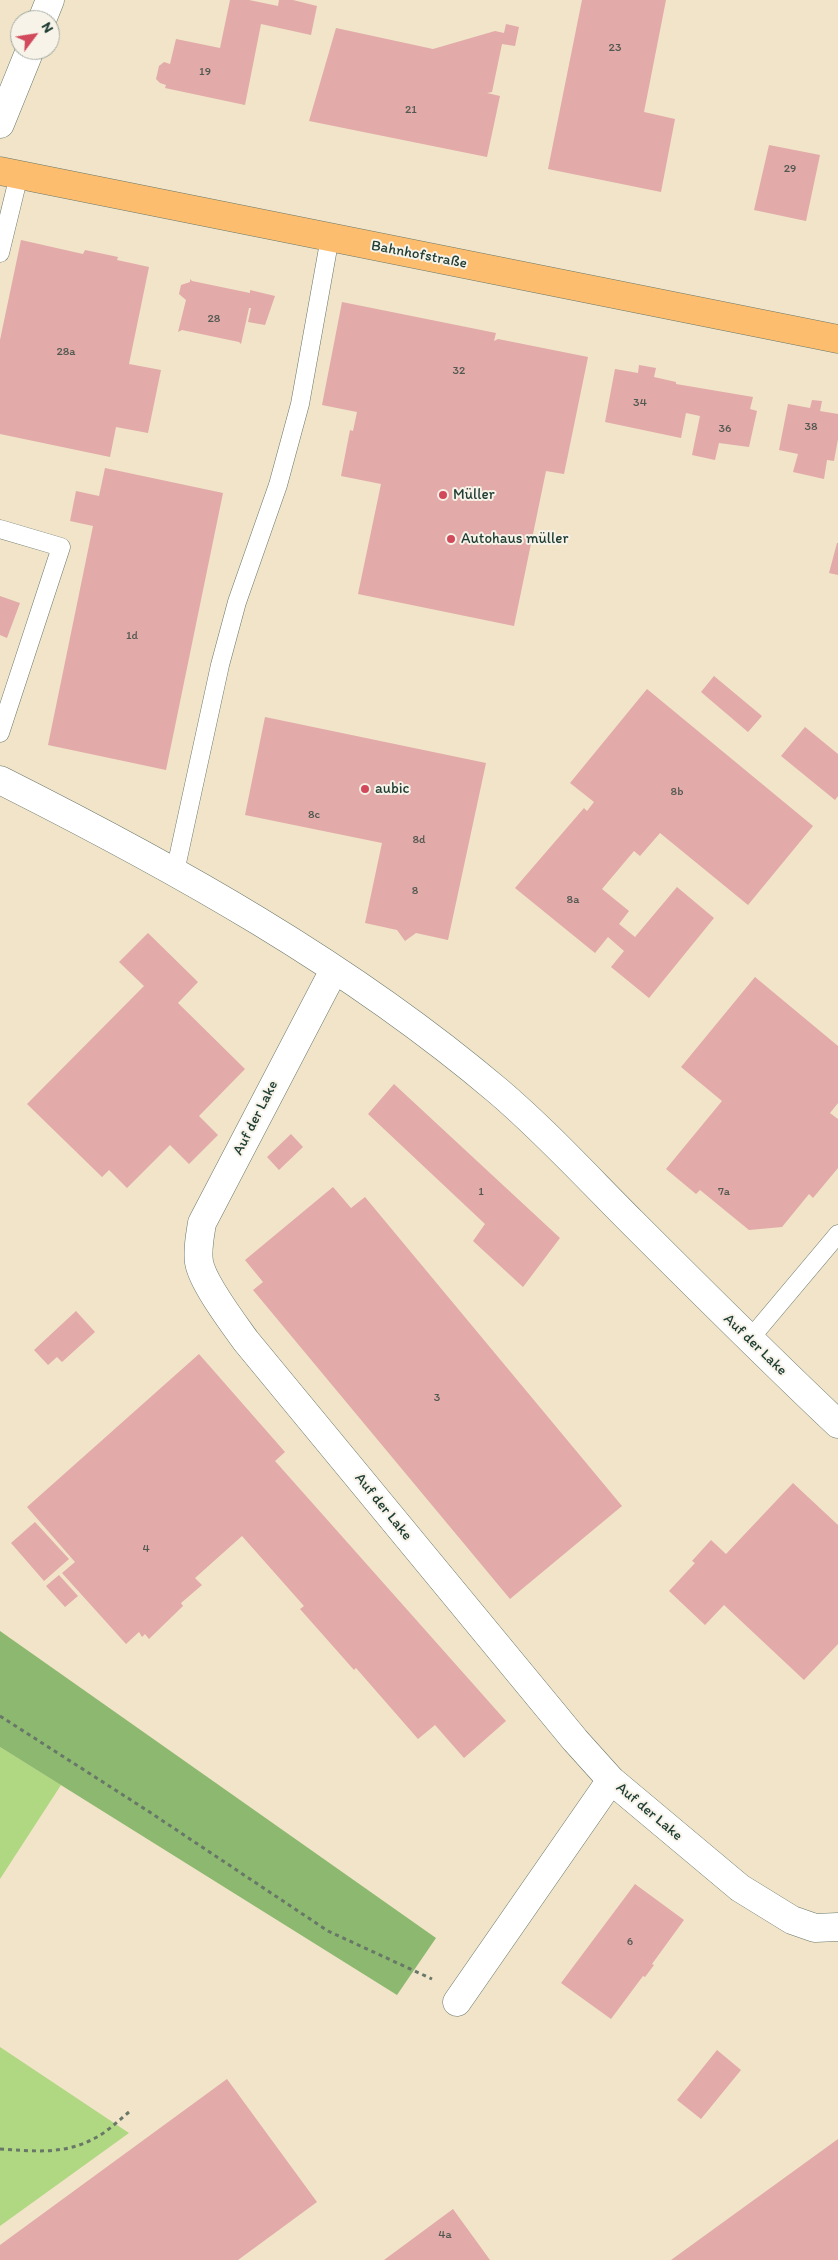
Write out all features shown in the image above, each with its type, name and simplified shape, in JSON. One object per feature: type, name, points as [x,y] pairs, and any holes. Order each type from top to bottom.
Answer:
[{"type":"main road","name":"Bahnhofstraße","points":[[10,173],[838,339]]},
{"type":"street","points":[[0,124],[26,60]]},
{"type":"street","name":"Auf der Lake","points":[[0,780],[97,828],[237,906],[414,1024],[500,1093],[574,1163],[749,1340],[838,1424]]},
{"type":"street","name":"Auf der Lake","points":[[334,970],[202,1223],[198,1247],[199,1264],[216,1299],[246,1341],[569,1732],[611,1780],[740,1888],[792,1920],[815,1928],[838,1927]]},
{"type":"street","points":[[462,1994],[611,1780]]},
{"type":"lane","points":[[0,253],[10,173]]},
{"type":"lane","points":[[175,872],[222,656],[237,602],[278,485],[300,404],[330,237]]},
{"type":"lane","points":[[0,529],[61,547],[0,733]]},
{"type":"lane","points":[[749,1340],[838,1234]]},
{"type":"path","points":[[0,1716],[148,1811],[328,1931],[420,1974],[434,1979],[451,1980],[462,1994]]},
{"type":"path","points":[[0,2149],[45,2152],[68,2149],[95,2138],[129,2112]]},
{"type":"green space","points":[[0,1631],[436,1938],[397,1995],[0,1747]]},
{"type":"green space","points":[[0,1747],[61,1785],[0,1879]]},
{"type":"green space","points":[[0,2047],[129,2133],[0,2226]]},
{"type":"building","points":[[230,0],[249,0],[278,6],[279,0],[293,0],[317,6],[311,35],[261,24],[245,105],[165,88],[166,85],[156,79],[159,66],[164,62],[170,64],[176,39],[220,48]]},
{"type":"building","points":[[582,0],[666,0],[644,112],[675,119],[661,192],[548,169]]},
{"type":"building","points":[[506,24],[519,27],[515,46],[502,44],[492,92],[487,93],[500,96],[487,157],[309,121],[336,28],[433,49],[495,31],[504,33]]},
{"type":"building","points":[[769,145],[820,155],[806,221],[754,210]]},
{"type":"building","points":[[21,240],[83,254],[85,250],[118,257],[117,260],[149,267],[129,364],[161,370],[148,433],[116,427],[110,457],[0,434],[0,340]]},
{"type":"building","points":[[190,279],[250,293],[250,290],[275,296],[265,325],[248,322],[251,308],[249,308],[241,344],[182,330],[178,332],[186,300],[179,294],[181,285],[190,282]]},
{"type":"building","points":[[342,302],[496,333],[494,341],[498,339],[588,357],[564,474],[546,471],[514,626],[358,594],[381,484],[341,476],[350,430],[353,431],[357,412],[322,405]]},
{"type":"building","points":[[639,365],[656,368],[654,377],[676,382],[676,384],[753,397],[750,409],[757,411],[749,447],[719,443],[715,460],[692,455],[700,416],[686,413],[681,438],[605,422],[615,369],[638,373]]},
{"type":"building","points":[[812,400],[822,401],[820,411],[838,414],[838,439],[834,461],[827,460],[824,479],[793,472],[798,454],[779,450],[788,404],[810,408]]},
{"type":"building","points":[[105,468],[223,493],[166,770],[48,745],[93,526],[70,521],[76,491],[99,496]]},
{"type":"building","points":[[838,543],[838,575],[829,573]]},
{"type":"building","points":[[0,596],[20,603],[7,638],[0,635]]},
{"type":"building","points":[[714,676],[762,716],[748,732],[701,692]]},
{"type":"building","points":[[647,689],[813,826],[748,905],[660,833],[640,856],[634,851],[602,889],[629,911],[619,924],[635,937],[677,887],[714,918],[649,998],[611,967],[624,951],[608,937],[595,953],[515,888],[584,808],[587,811],[594,802],[570,783]]},
{"type":"building","name":"aubic","points":[[265,717],[486,763],[448,940],[416,933],[405,941],[397,930],[365,923],[382,843],[245,815]]},
{"type":"building","points":[[805,727],[838,754],[838,796],[835,800],[781,756]]},
{"type":"building","points":[[148,933],[198,982],[178,1003],[245,1069],[199,1116],[218,1135],[189,1164],[170,1145],[127,1188],[109,1170],[102,1177],[27,1104],[144,986],[119,962]]},
{"type":"building","points":[[755,977],[838,1046],[838,1103],[830,1113],[838,1119],[838,1168],[813,1198],[809,1194],[782,1227],[749,1230],[700,1190],[696,1194],[666,1169],[722,1101],[681,1067]]},
{"type":"building","points":[[394,1084],[560,1238],[523,1287],[473,1241],[485,1224],[368,1114]]},
{"type":"building","points":[[291,1134],[303,1147],[279,1170],[267,1157]]},
{"type":"building","points":[[333,1187],[351,1208],[365,1197],[622,1506],[510,1599],[253,1290],[263,1282],[245,1260]]},
{"type":"building","points":[[76,1311],[95,1332],[62,1362],[57,1357],[48,1365],[34,1350]]},
{"type":"building","points":[[199,1354],[285,1452],[275,1461],[506,1721],[464,1758],[435,1725],[418,1739],[356,1668],[354,1670],[300,1609],[304,1606],[242,1536],[195,1578],[202,1585],[181,1603],[183,1606],[149,1639],[145,1634],[142,1637],[139,1632],[126,1644],[62,1573],[75,1562],[27,1507]]},
{"type":"building","points":[[793,1483],[838,1525],[838,1644],[804,1680],[724,1605],[705,1625],[669,1591],[695,1563],[692,1561],[711,1540],[726,1554]]},
{"type":"building","points":[[35,1522],[69,1559],[44,1581],[11,1543]]},
{"type":"building","points":[[59,1575],[78,1596],[65,1607],[46,1586]]},
{"type":"building","points":[[635,1884],[684,1920],[652,1964],[654,1965],[645,1977],[643,1976],[611,2019],[561,1983]]},
{"type":"building","points":[[717,2050],[741,2070],[701,2119],[677,2100]]},
{"type":"building","points":[[227,2079],[317,2202],[238,2260],[0,2260],[0,2245]]},
{"type":"building","points":[[838,2139],[838,2260],[671,2260]]},
{"type":"building","points":[[453,2209],[490,2260],[384,2260]]},
{"type":"place","name":"Müller","points":[[443,495]]},
{"type":"place","name":"Autohaus müller","points":[[451,539]]},
{"type":"place","name":"aubic","points":[[365,789]]}]
